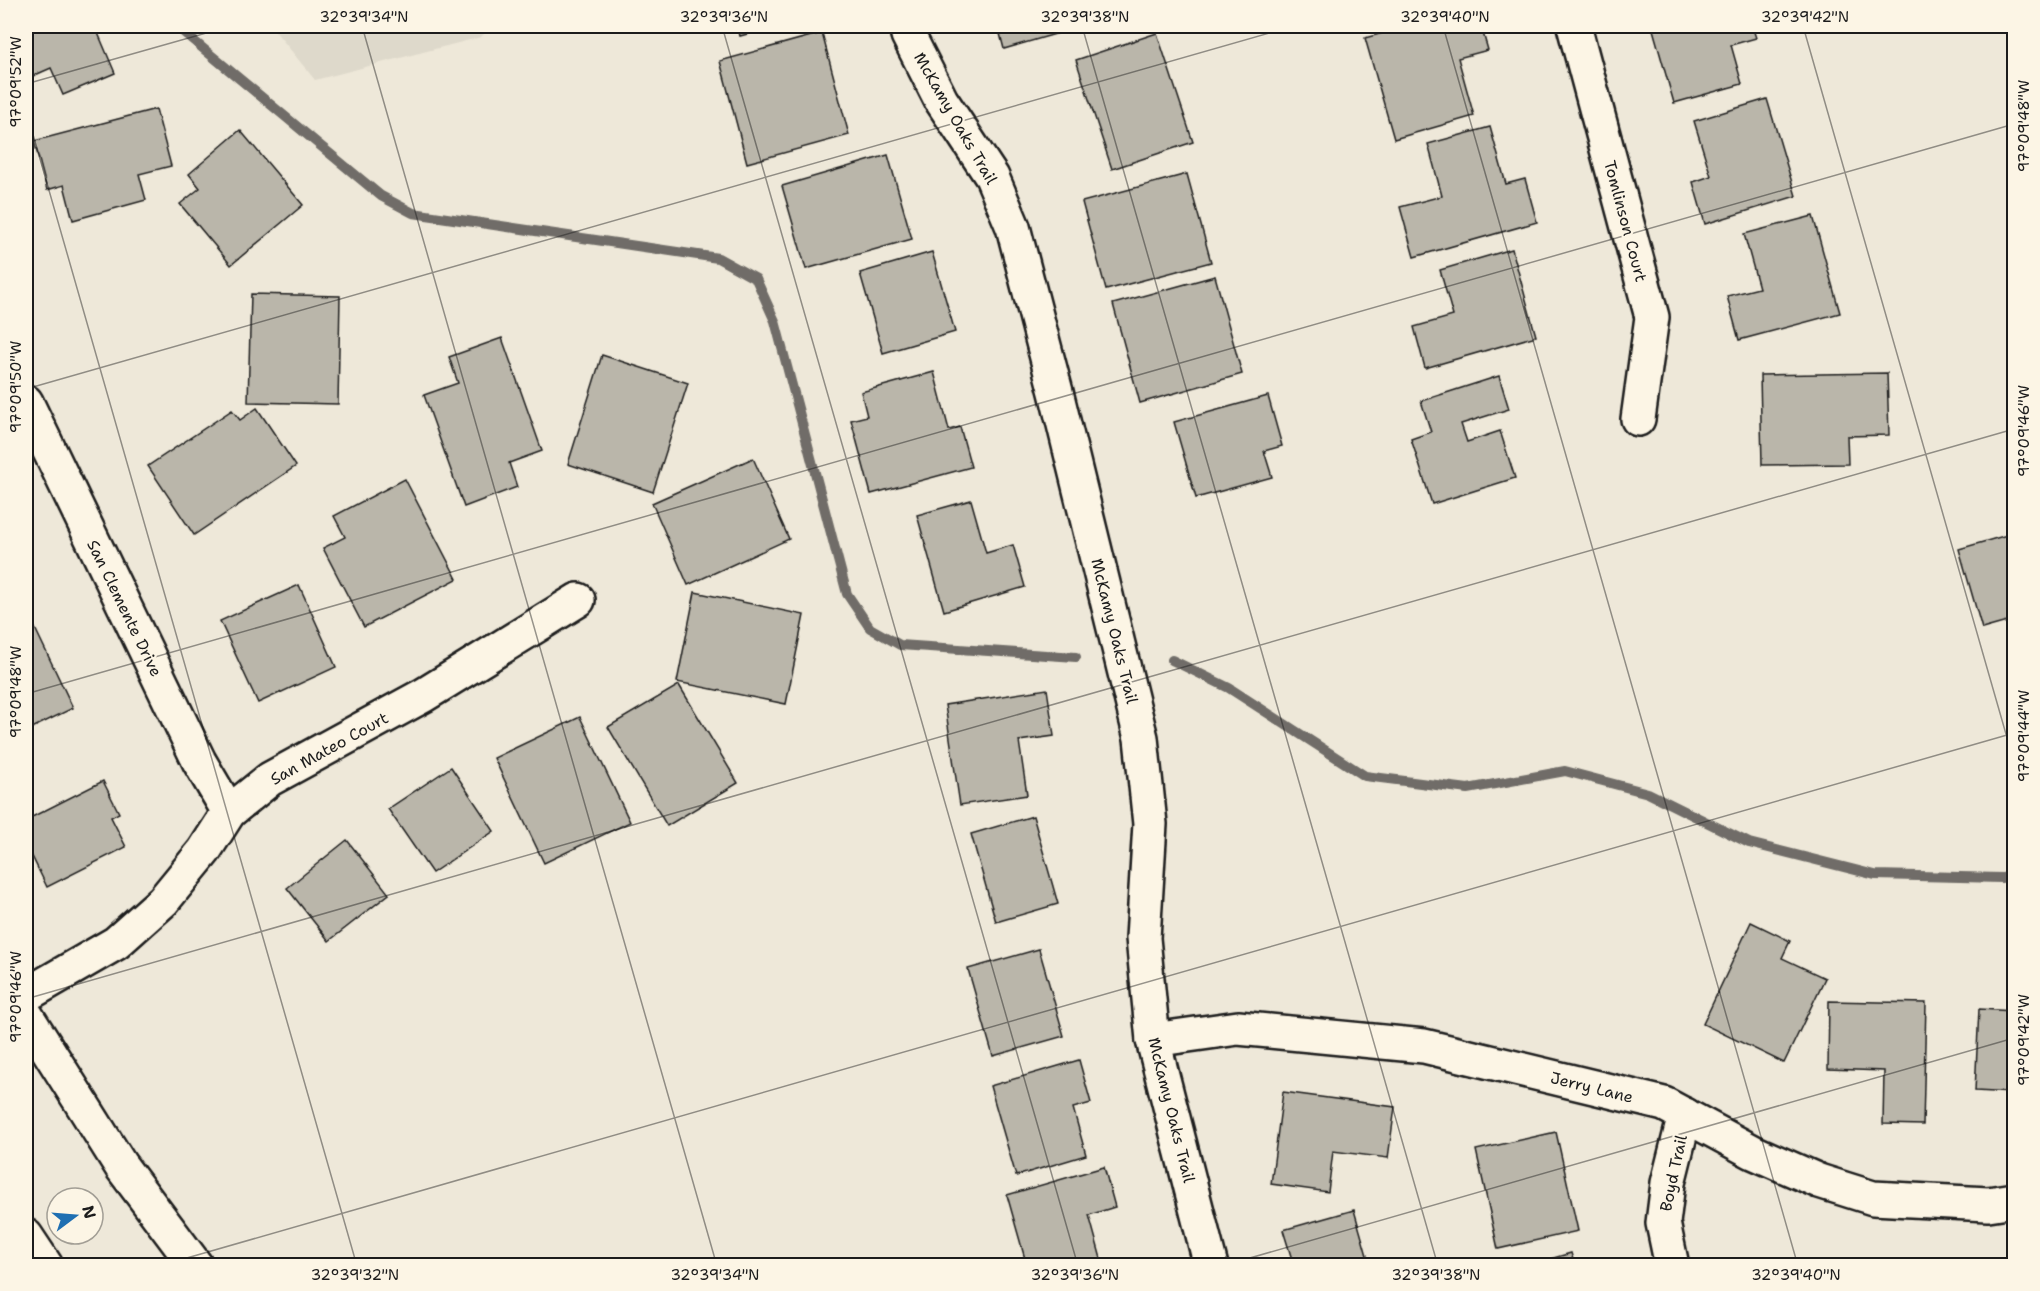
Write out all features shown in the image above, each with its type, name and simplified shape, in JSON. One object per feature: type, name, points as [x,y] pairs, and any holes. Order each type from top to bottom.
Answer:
[{"type":"street","name":"McKamy Oaks Trail","points":[[906,26],[908,35],[941,100],[992,177],[1013,226],[1056,392],[1138,727],[1150,824],[1143,938],[1153,1040],[1211,1266]]},
{"type":"street","name":"Tomlinson Court","points":[[1574,26],[1652,317],[1638,419]]},
{"type":"street","name":"San Clemente Drive","points":[[26,402],[199,761],[230,812]]},
{"type":"street","name":"San Mateo Court","points":[[26,995],[116,943],[163,901],[204,850],[230,812],[270,779],[424,695],[578,600]]},
{"type":"street","points":[[26,1015],[122,1166],[196,1266]]},
{"type":"street","name":"Jerry Lane","points":[[1153,1040],[1239,1028],[1424,1046],[1664,1104],[1762,1156],[1820,1181],[1873,1198],[1988,1204],[2014,1200]]},
{"type":"street","name":"Boyd Trail","points":[[1672,1266],[1663,1223],[1668,1183],[1685,1115]]},
{"type":"street","points":[[26,1236],[46,1266]]},
{"type":"shaded area","points":[[271,26],[492,26],[481,37],[315,80]]},
{"type":"building","points":[[95,26],[115,73],[63,95],[51,68],[26,79],[26,27]]},
{"type":"building","points":[[737,26],[777,26],[740,36]]},
{"type":"building","points":[[998,26],[1083,26],[1004,49]]},
{"type":"building","points":[[1408,26],[1481,26],[1488,50],[1458,58],[1474,116],[1394,139],[1365,38]]},
{"type":"building","points":[[1652,26],[1752,26],[1756,38],[1731,45],[1742,84],[1674,103]]},
{"type":"building","points":[[822,33],[849,135],[747,163],[720,61]]},
{"type":"building","points":[[1157,33],[1193,142],[1112,169],[1076,60]]},
{"type":"building","points":[[1767,99],[1796,196],[1705,224],[1693,182],[1711,176],[1694,121]]},
{"type":"building","points":[[156,109],[171,166],[139,174],[146,200],[73,220],[64,185],[47,190],[34,141]]},
{"type":"building","points":[[1490,127],[1506,184],[1525,179],[1537,222],[1414,257],[1400,207],[1442,196],[1428,144]]},
{"type":"building","points":[[240,130],[303,205],[231,265],[180,204],[200,188],[189,174]]},
{"type":"building","points":[[888,155],[912,239],[806,269],[782,186]]},
{"type":"building","points":[[1187,174],[1211,262],[1106,290],[1082,202]]},
{"type":"building","points":[[1813,216],[1840,313],[1739,340],[1727,296],[1759,288],[1744,234]]},
{"type":"building","points":[[1512,249],[1536,336],[1425,368],[1414,327],[1453,316],[1440,270]]},
{"type":"building","points":[[932,252],[955,332],[883,353],[860,273]]},
{"type":"building","points":[[1215,276],[1242,374],[1140,403],[1113,304]]},
{"type":"building","points":[[251,294],[340,296],[338,404],[248,402]]},
{"type":"building","points":[[502,338],[542,451],[509,463],[517,487],[464,507],[424,395],[458,383],[449,357]]},
{"type":"building","points":[[602,355],[688,383],[653,492],[568,464]]},
{"type":"building","points":[[934,372],[949,430],[960,427],[971,467],[871,494],[851,420],[867,416],[861,392]]},
{"type":"building","points":[[1887,373],[1889,435],[1847,436],[1848,464],[1762,465],[1760,375]]},
{"type":"building","points":[[1499,376],[1509,409],[1461,424],[1467,442],[1500,431],[1515,478],[1432,504],[1411,439],[1431,432],[1421,401]]},
{"type":"building","points":[[1268,396],[1282,446],[1264,451],[1272,477],[1196,498],[1174,422]]},
{"type":"building","points":[[257,408],[296,466],[194,535],[148,466],[232,410],[240,420]]},
{"type":"building","points":[[753,458],[789,539],[688,585],[652,503]]},
{"type":"building","points":[[405,479],[457,579],[364,627],[323,548],[345,537],[334,516]]},
{"type":"building","points":[[971,500],[986,553],[1013,545],[1025,587],[944,611],[917,515]]},
{"type":"building","points":[[2014,533],[2014,620],[1982,629],[1959,549]]},
{"type":"building","points":[[299,585],[336,667],[258,703],[220,621]]},
{"type":"building","points":[[695,592],[804,615],[786,704],[677,682]]},
{"type":"building","points":[[33,624],[73,708],[26,731],[26,628]]},
{"type":"building","points":[[679,685],[738,783],[667,826],[608,727]]},
{"type":"building","points":[[1047,689],[1054,736],[1019,741],[1027,795],[960,805],[945,705]]},
{"type":"building","points":[[580,717],[630,822],[544,863],[494,758]]},
{"type":"building","points":[[451,767],[494,831],[432,873],[388,809]]},
{"type":"building","points":[[103,781],[119,813],[111,817],[126,847],[47,887],[26,844],[26,820]]},
{"type":"building","points":[[1033,816],[1058,904],[996,922],[971,834]]},
{"type":"building","points":[[347,840],[389,894],[329,941],[287,888]]},
{"type":"building","points":[[1751,922],[1790,941],[1782,958],[1825,978],[1784,1063],[1703,1024]]},
{"type":"building","points":[[1039,949],[1064,1036],[993,1056],[968,969]]},
{"type":"building","points":[[1829,1001],[1926,1003],[1923,1125],[1883,1124],[1884,1071],[1828,1069]]},
{"type":"building","points":[[1979,1009],[2014,1011],[2014,1093],[1975,1091]]},
{"type":"building","points":[[1079,1060],[1091,1103],[1073,1108],[1086,1155],[1016,1176],[990,1086]]},
{"type":"building","points":[[1283,1092],[1395,1107],[1388,1158],[1333,1151],[1328,1192],[1271,1184]]},
{"type":"building","points":[[1556,1132],[1578,1231],[1498,1249],[1476,1150]]},
{"type":"building","points":[[1104,1167],[1115,1207],[1089,1215],[1103,1266],[1027,1266],[1007,1195]]},
{"type":"building","points":[[1354,1210],[1370,1266],[1294,1266],[1283,1230]]},
{"type":"building","points":[[1571,1253],[1575,1266],[1526,1266]]},
{"type":"waterway","points":[[176,26],[381,196],[413,213],[718,258],[756,279],[775,321],[847,594],[870,628],[900,645],[1076,657]]},
{"type":"waterway","points":[[1172,660],[1229,688],[1365,776],[1468,789],[1565,771],[1648,793],[1749,843],[1875,875],[2002,878],[2014,875]]}]
